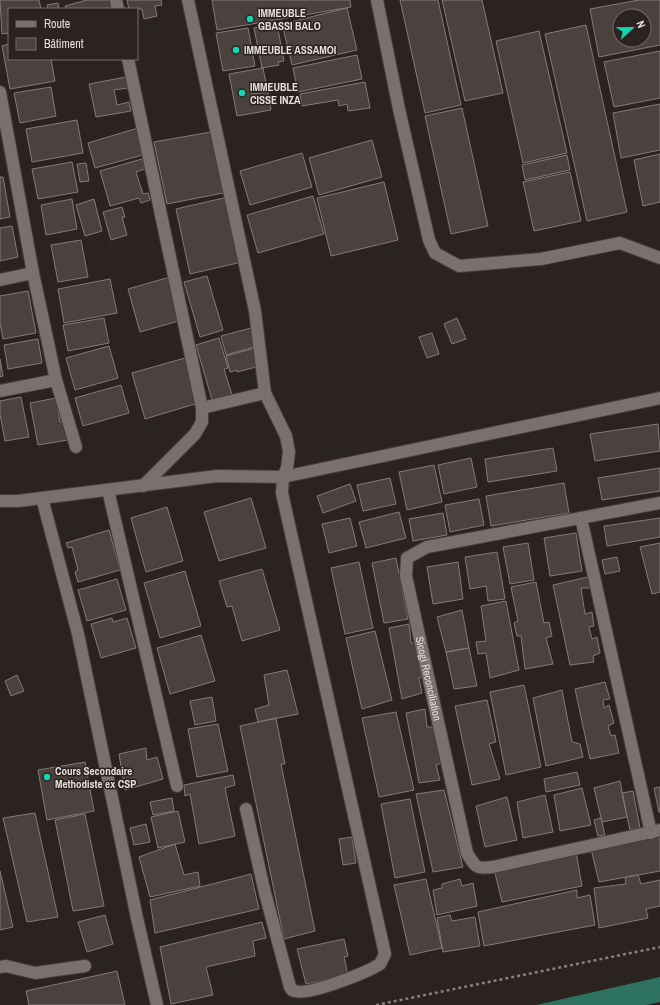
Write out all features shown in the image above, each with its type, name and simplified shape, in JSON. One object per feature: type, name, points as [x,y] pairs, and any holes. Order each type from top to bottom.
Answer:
[{"type":"street","points":[[188,0],[255,311],[265,393],[286,436],[289,452],[287,468],[283,477],[282,493],[385,954],[380,964],[357,975],[329,985],[299,992],[294,991],[290,987],[264,888],[246,809]]},
{"type":"street","points":[[377,0],[399,110],[430,240],[435,253],[458,266],[541,259],[620,243],[660,258]]},
{"type":"street","points":[[128,60],[202,408],[202,422],[195,434],[143,486]]},
{"type":"street","points":[[0,92],[6,163],[33,273],[56,380],[76,446]]},
{"type":"street","points":[[0,280],[33,273]]},
{"type":"street","points":[[0,391],[56,380]]},
{"type":"street","points":[[202,408],[265,393]]},
{"type":"street","points":[[0,501],[42,498],[217,476],[283,477],[660,398]]},
{"type":"street","points":[[108,490],[177,786]]},
{"type":"street","points":[[42,498],[78,634],[136,918],[157,1005]]},
{"type":"street","name":"Sicogi Reconciliation","points":[[655,832],[562,853],[479,868],[475,866],[467,853],[465,846],[406,576],[407,558],[427,547],[660,503]]},
{"type":"street","points":[[581,518],[655,832]]},
{"type":"street","points":[[0,967],[6,966],[35,973],[85,966]]},
{"type":"path","points":[[376,1005],[660,948]]},
{"type":"shaded area","points":[[660,977],[660,1002],[646,1005],[536,1005]]},
{"type":"building","points":[[0,0],[39,0],[41,8],[8,8],[8,33],[2,34]]},
{"type":"building","points":[[87,0],[114,0],[116,8],[66,8],[65,6]]},
{"type":"building","points":[[127,0],[161,0],[162,5],[155,6],[157,16],[144,19],[142,9],[129,8]]},
{"type":"building","name":"IMMEUBLE GBASSI BALO","points":[[212,0],[350,0],[351,7],[217,30]]},
{"type":"building","points":[[400,0],[438,0],[461,105],[425,113]]},
{"type":"building","points":[[442,0],[482,0],[503,93],[465,101]]},
{"type":"building","points":[[639,0],[660,0],[660,45],[652,47],[652,8],[612,8],[612,48],[645,48],[599,57],[590,9]]},
{"type":"building","points":[[58,3],[59,8],[48,8],[47,5]]},
{"type":"building","points":[[347,8],[357,50],[292,65],[282,24]]},
{"type":"building","points":[[277,24],[284,61],[278,62],[279,65],[262,68],[254,28]]},
{"type":"building","points":[[586,25],[627,212],[587,221],[545,34]]},
{"type":"building","name":"IMMEUBLE ASSAMOI","points":[[248,28],[255,66],[223,71],[216,33]]},
{"type":"building","points":[[539,31],[567,153],[523,163],[496,41]]},
{"type":"building","points":[[8,44],[8,60],[51,60],[55,81],[10,89],[2,46]]},
{"type":"building","points":[[660,51],[660,98],[614,107],[604,62]]},
{"type":"building","points":[[357,55],[362,79],[298,92],[293,68]]},
{"type":"building","name":"IMMEUBLE CISSE INZA","points":[[263,68],[266,83],[250,86],[252,94],[268,92],[271,110],[237,116],[229,74]]},
{"type":"building","points":[[126,77],[128,88],[114,90],[117,105],[129,102],[131,111],[96,117],[89,84]]},
{"type":"building","points":[[365,82],[370,108],[348,111],[347,104],[339,106],[338,100],[302,106],[300,94]]},
{"type":"building","points":[[51,87],[56,116],[20,123],[14,93]]},
{"type":"building","points":[[660,104],[660,150],[621,158],[613,113]]},
{"type":"building","points":[[462,108],[488,226],[451,234],[425,116]]},
{"type":"building","points":[[77,120],[83,153],[32,162],[26,129]]},
{"type":"building","points":[[138,128],[146,154],[95,168],[88,143]]},
{"type":"building","points":[[211,132],[223,193],[167,204],[154,142]]},
{"type":"building","points":[[372,140],[382,177],[319,195],[309,158]]},
{"type":"building","points":[[302,153],[312,187],[250,205],[240,171]]},
{"type":"building","points":[[660,154],[660,202],[643,206],[634,160]]},
{"type":"building","points":[[567,155],[570,170],[525,180],[522,165]]},
{"type":"building","points":[[142,159],[145,169],[136,172],[143,194],[148,193],[150,200],[141,203],[139,198],[110,206],[100,171]]},
{"type":"building","points":[[72,162],[78,192],[38,199],[32,169]]},
{"type":"building","points":[[86,163],[89,181],[80,182],[77,164]]},
{"type":"building","points":[[570,172],[581,221],[534,231],[523,182]]},
{"type":"building","points":[[0,177],[3,177],[10,217],[0,219]]},
{"type":"building","points":[[384,182],[398,240],[331,256],[317,198]]},
{"type":"building","points":[[313,196],[324,234],[258,253],[247,215]]},
{"type":"building","points":[[228,197],[242,262],[190,274],[176,209]]},
{"type":"building","points":[[72,199],[77,229],[46,235],[41,205]]},
{"type":"building","points":[[94,199],[102,231],[85,236],[76,205]]},
{"type":"building","points":[[122,207],[125,217],[122,217],[127,235],[111,240],[103,212]]},
{"type":"building","points":[[12,226],[18,257],[0,261],[0,228]]},
{"type":"building","points":[[81,240],[88,277],[58,282],[51,245]]},
{"type":"building","points":[[207,276],[223,330],[200,337],[184,282]]},
{"type":"building","points":[[170,277],[182,320],[140,332],[128,289]]},
{"type":"building","points":[[110,279],[117,313],[64,323],[58,289]]},
{"type":"building","points":[[28,291],[36,333],[3,339],[0,323],[0,296]]},
{"type":"building","points":[[104,318],[109,343],[68,351],[63,325]]},
{"type":"building","points":[[457,318],[466,339],[452,344],[444,324]]},
{"type":"building","points":[[251,328],[257,346],[226,355],[221,336]]},
{"type":"building","points":[[432,333],[439,354],[427,358],[419,337]]},
{"type":"building","points":[[219,338],[228,368],[224,369],[232,395],[212,400],[196,345]]},
{"type":"building","points":[[38,339],[42,363],[8,369],[4,345]]},
{"type":"building","points":[[109,346],[118,378],[75,390],[66,358]]},
{"type":"building","points":[[255,348],[260,366],[237,372],[237,370],[230,372],[226,356]]},
{"type":"building","points":[[185,358],[198,403],[145,419],[132,373]]},
{"type":"building","points":[[0,359],[3,376],[0,377]]},
{"type":"building","points":[[121,385],[129,413],[83,426],[75,398]]},
{"type":"building","points":[[21,397],[29,437],[5,441],[0,414],[0,401]]},
{"type":"building","points":[[56,398],[60,422],[65,421],[68,440],[38,445],[30,403]]},
{"type":"building","points":[[658,424],[660,451],[595,461],[590,434]]},
{"type":"building","points":[[553,448],[557,471],[488,482],[485,459]]},
{"type":"building","points":[[471,458],[477,487],[444,494],[438,465]]},
{"type":"building","points":[[434,465],[442,502],[407,510],[399,472]]},
{"type":"building","points":[[660,468],[660,491],[602,500],[598,478]]},
{"type":"building","points":[[390,478],[396,504],[363,511],[357,485]]},
{"type":"building","points":[[564,483],[569,513],[491,526],[486,496]]},
{"type":"building","points":[[350,484],[356,501],[323,513],[317,496]]},
{"type":"building","points":[[251,498],[266,548],[219,561],[204,512]]},
{"type":"building","points":[[479,499],[484,525],[450,532],[445,505]]},
{"type":"building","points":[[167,507],[183,561],[146,572],[131,518]]},
{"type":"building","points":[[399,512],[406,538],[366,548],[359,522]]},
{"type":"building","points":[[443,513],[447,535],[413,541],[409,519]]},
{"type":"building","points":[[350,518],[357,546],[329,553],[322,524]]},
{"type":"building","points":[[660,518],[660,537],[607,546],[604,526]]},
{"type":"building","points":[[109,530],[120,570],[78,582],[75,572],[78,570],[72,547],[68,548],[66,543]]},
{"type":"building","points":[[576,533],[582,571],[550,576],[544,538]]},
{"type":"building","points":[[528,543],[534,580],[510,584],[503,547]]},
{"type":"building","points":[[660,543],[660,592],[652,594],[640,547]]},
{"type":"building","points":[[497,552],[505,599],[488,601],[486,586],[470,589],[465,557]]},
{"type":"building","points":[[617,557],[620,571],[605,574],[602,560]]},
{"type":"building","points":[[396,558],[408,619],[384,623],[372,563]]},
{"type":"building","points":[[359,562],[373,628],[345,634],[331,568]]},
{"type":"building","points":[[458,562],[463,599],[433,604],[427,567]]},
{"type":"building","points":[[262,569],[280,630],[242,641],[232,606],[227,607],[219,581]]},
{"type":"building","points":[[185,571],[201,626],[160,638],[144,583]]},
{"type":"building","points":[[588,577],[590,588],[581,588],[585,614],[592,612],[594,626],[589,627],[592,639],[597,637],[600,653],[593,656],[594,662],[570,665],[553,585]]},
{"type":"building","points":[[117,579],[126,610],[87,621],[78,590]]},
{"type":"building","points":[[536,582],[544,623],[549,622],[552,636],[546,638],[553,664],[525,669],[521,636],[517,636],[514,623],[518,621],[511,587]]},
{"type":"building","points":[[506,601],[519,670],[490,678],[486,653],[478,654],[476,642],[486,641],[481,606]]},
{"type":"building","points":[[462,610],[469,648],[446,652],[437,617]]},
{"type":"building","points":[[112,618],[113,622],[127,618],[136,648],[101,658],[91,624]]},
{"type":"building","points":[[409,624],[411,643],[418,642],[425,675],[419,678],[422,693],[402,699],[389,628]]},
{"type":"building","points":[[375,631],[392,700],[362,709],[346,638]]},
{"type":"building","points":[[201,635],[215,681],[170,694],[157,648]]},
{"type":"building","points":[[469,648],[477,686],[454,689],[446,652]]},
{"type":"building","points":[[287,670],[298,714],[258,722],[255,709],[269,705],[264,675]]},
{"type":"building","points":[[17,675],[24,691],[11,696],[5,681]]},
{"type":"building","points":[[605,682],[610,699],[603,700],[604,708],[609,705],[614,723],[608,726],[611,736],[615,735],[619,753],[590,759],[575,689]]},
{"type":"building","points":[[524,685],[541,767],[506,775],[490,692]]},
{"type":"building","points":[[562,690],[572,742],[580,744],[583,757],[546,766],[533,698]]},
{"type":"building","points":[[212,697],[216,721],[195,725],[190,701]]},
{"type":"building","points":[[487,700],[496,742],[489,744],[500,779],[472,785],[455,706]]},
{"type":"building","points":[[425,709],[427,727],[433,727],[442,763],[436,765],[440,780],[419,783],[406,713]]},
{"type":"building","points":[[396,712],[414,790],[379,797],[362,718]]},
{"type":"building","points":[[276,718],[285,764],[281,764],[315,931],[284,939],[240,726]]},
{"type":"building","points":[[218,724],[228,771],[197,777],[188,729]]},
{"type":"building","points":[[146,748],[147,760],[157,757],[163,779],[125,790],[119,754]]},
{"type":"building","points":[[85,762],[94,811],[47,820],[38,770]]},
{"type":"building","points":[[577,772],[580,785],[546,792],[544,779]]},
{"type":"building","points":[[233,775],[235,785],[225,788],[235,836],[199,844],[190,794],[185,796],[184,785]]},
{"type":"building","points":[[620,781],[627,817],[602,822],[594,788]]},
{"type":"building","points":[[660,787],[660,812],[659,812],[654,788]]},
{"type":"building","points":[[582,788],[591,825],[560,831],[554,795]]},
{"type":"building","points":[[444,790],[463,867],[433,872],[416,794]]},
{"type":"building","points":[[633,791],[640,828],[630,830],[622,793]]},
{"type":"building","points":[[545,795],[553,832],[523,838],[517,802]]},
{"type":"building","points":[[507,797],[517,840],[485,847],[476,806]]},
{"type":"building","points":[[172,798],[174,811],[153,815],[150,802]]},
{"type":"building","points":[[410,799],[425,872],[395,878],[381,804]]},
{"type":"building","points":[[178,811],[185,842],[158,848],[151,817]]},
{"type":"building","points":[[35,813],[58,917],[27,922],[3,818]]},
{"type":"building","points":[[85,814],[104,906],[73,911],[55,820]]},
{"type":"building","points":[[601,818],[605,835],[598,836],[594,820]]},
{"type":"building","points":[[146,824],[150,842],[134,845],[130,828]]},
{"type":"building","points":[[660,835],[660,871],[599,882],[591,849]]},
{"type":"building","points":[[352,837],[356,863],[343,865],[339,839]]},
{"type":"building","points":[[175,844],[184,875],[198,872],[200,886],[150,897],[139,857]]},
{"type":"building","points":[[576,852],[582,886],[502,902],[494,869]]},
{"type":"building","points":[[0,871],[13,927],[0,930]]},
{"type":"building","points":[[251,874],[259,909],[155,933],[150,900]]},
{"type":"building","points":[[638,875],[641,884],[660,880],[660,906],[646,909],[648,918],[599,928],[594,888],[626,884],[625,877]]},
{"type":"building","points":[[426,879],[442,948],[410,955],[394,885]]},
{"type":"building","points":[[460,879],[462,886],[473,883],[477,906],[437,915],[433,890],[442,888],[442,884]]},
{"type":"building","points":[[577,890],[577,898],[590,895],[595,925],[484,946],[478,912]]},
{"type":"building","points":[[105,915],[113,944],[87,952],[78,922]]},
{"type":"building","points":[[450,915],[452,921],[475,917],[480,946],[443,952],[437,918]]},
{"type":"building","points":[[262,922],[266,938],[253,941],[255,956],[206,967],[213,995],[171,1004],[160,947]]},
{"type":"building","points":[[344,939],[348,956],[344,957],[348,975],[306,984],[297,949]]},
{"type":"building","points":[[117,971],[125,1005],[29,1005],[26,991]]},
{"type":"place","name":"IMMEUBLE GBASSI BALO","points":[[250,19]]},
{"type":"place","name":"IMMEUBLE ASSAMOI","points":[[236,50]]},
{"type":"place","name":"IMMEUBLE CISSE INZA","points":[[242,93]]},
{"type":"place","name":"Cours Secondaire Methodiste ex CSP","points":[[47,777]]}]
